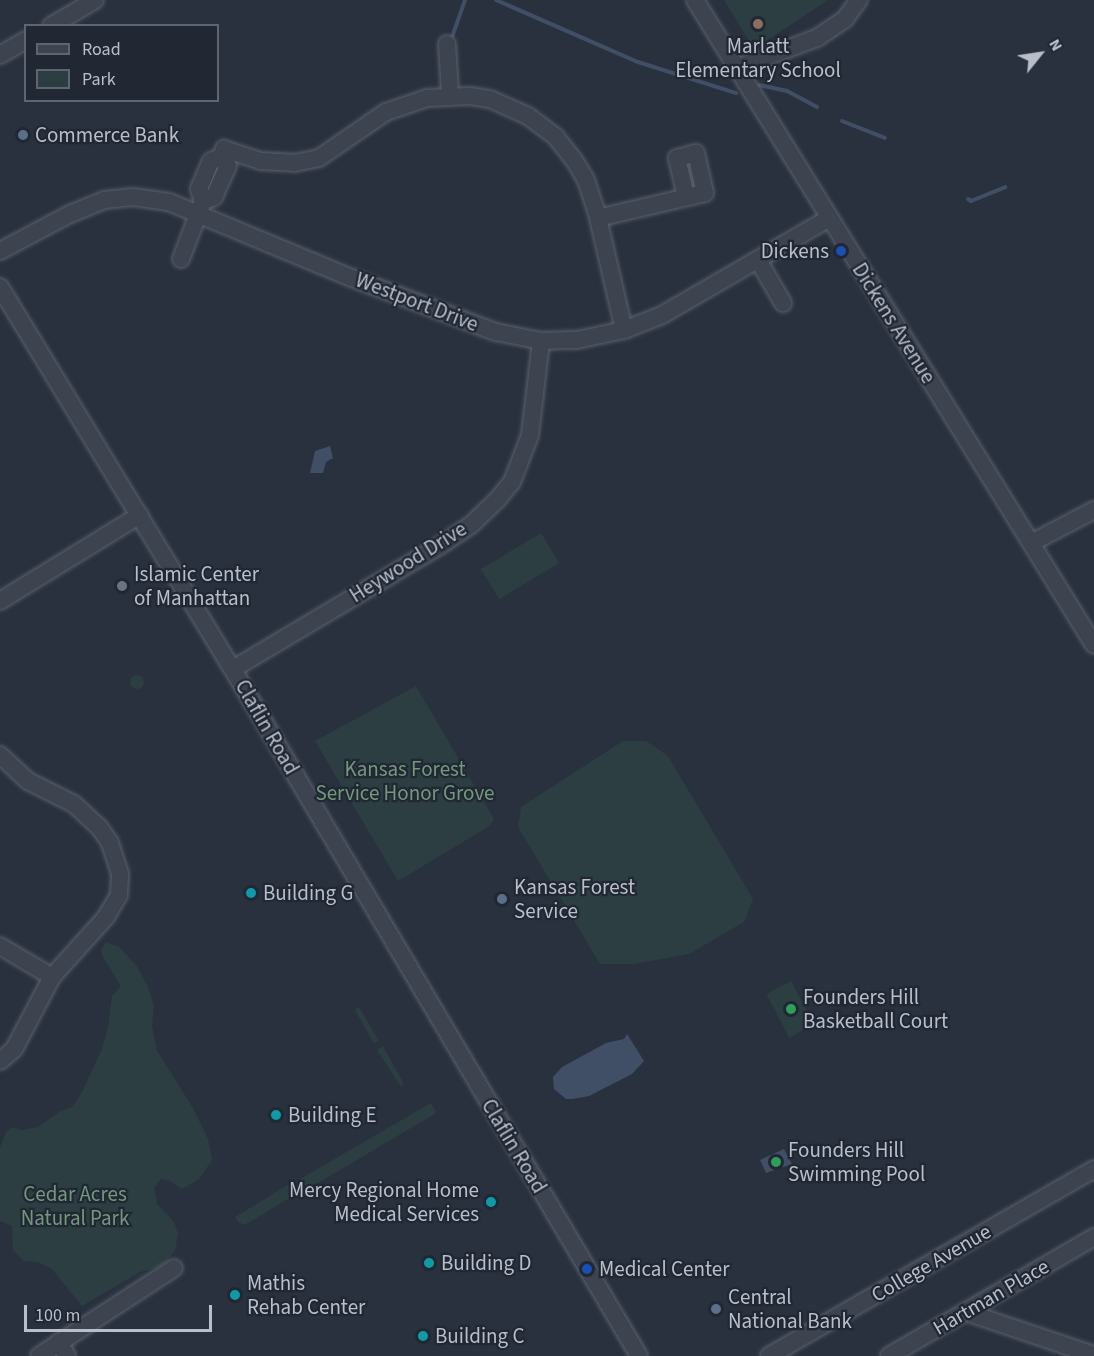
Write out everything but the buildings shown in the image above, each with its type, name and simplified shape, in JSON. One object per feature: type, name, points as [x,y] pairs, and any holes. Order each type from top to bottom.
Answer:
[{"type":"street","points":[[54,24],[95,0]]},
{"type":"street","name":"Dickens Avenue","points":[[695,0],[1094,645]]},
{"type":"street","points":[[737,68],[818,38],[845,19],[859,0]]},
{"type":"street","points":[[0,55],[24,41]]},
{"type":"street","points":[[447,44],[450,95]]},
{"type":"street","points":[[181,259],[201,208],[199,189],[211,161],[221,157],[224,149],[260,161],[294,163],[319,158],[386,112],[427,98],[450,95],[490,99],[528,116],[555,136],[586,180],[598,218],[624,330]]},
{"type":"street","points":[[598,218],[686,196]]},
{"type":"street","name":"Westport Drive","points":[[0,250],[70,214],[104,200],[133,197],[169,202],[201,208],[352,278],[496,332],[541,341],[577,340],[624,330],[662,315],[829,218]]},
{"type":"street","points":[[758,260],[783,303]]},
{"type":"street","name":"Claflin Road","points":[[0,287],[233,669],[639,1356]]},
{"type":"street","name":"Heywood Drive","points":[[233,669],[441,545],[472,524],[498,499],[512,482],[530,435],[541,341]]},
{"type":"street","points":[[1031,543],[1094,510]]},
{"type":"street","points":[[0,601],[140,515]]},
{"type":"street","points":[[0,755],[28,781],[74,804],[99,827],[115,854],[120,874],[119,894],[86,942],[52,977],[14,1049],[0,1060]]},
{"type":"street","points":[[0,946],[52,977]]},
{"type":"street","name":"College Avenue","points":[[769,1356],[1094,1169]]},
{"type":"street","name":"Hartman Place","points":[[889,1356],[1094,1238]]},
{"type":"street","points":[[39,1356],[63,1349],[174,1268]]},
{"type":"street","points":[[966,1312],[1094,1355]]},
{"type":"green space","name":"Marlatt Elementary School","points":[[724,0],[828,0],[754,49]]},
{"type":"green space","points":[[541,533],[559,563],[499,599],[481,569]]},
{"type":"green space","points":[[134,675],[140,675],[144,682],[140,689],[134,689],[130,685],[130,679]]},
{"type":"green space","name":"Kansas Forest Service Honor Grove","points":[[416,686],[494,819],[491,825],[398,881],[315,741]]},
{"type":"green space","points":[[623,741],[646,741],[668,756],[753,899],[744,922],[689,954],[634,964],[600,964],[518,827],[521,807]]},
{"type":"green space","name":"Cedar Acres Natural Park","points":[[106,942],[119,947],[136,965],[148,987],[154,1006],[152,1026],[157,1051],[193,1108],[208,1139],[212,1160],[199,1179],[182,1189],[170,1181],[161,1179],[154,1188],[157,1204],[174,1222],[178,1233],[175,1251],[162,1266],[140,1272],[82,1306],[52,1269],[38,1262],[24,1261],[13,1250],[12,1226],[0,1221],[0,1148],[6,1132],[13,1127],[21,1130],[38,1127],[59,1112],[72,1107],[81,1094],[102,1049],[108,1027],[112,996],[121,986],[103,957],[101,950]]},
{"type":"green space","name":"Founders Hill Basketball Court","points":[[791,981],[814,1024],[789,1037],[766,994]]},
{"type":"green space","points":[[359,1007],[379,1041],[374,1044],[355,1010]]},
{"type":"green space","points":[[383,1046],[404,1084],[401,1087],[377,1050]]},
{"type":"green space","points":[[431,1103],[436,1112],[433,1115],[306,1190],[300,1179]]},
{"type":"green space","points":[[294,1181],[301,1191],[245,1225],[238,1222],[235,1217]]},
{"type":"water","points":[[330,446],[333,458],[326,462],[323,473],[310,473],[315,451]]},
{"type":"water","points":[[627,1034],[644,1061],[632,1074],[589,1096],[566,1099],[554,1089],[553,1077],[562,1067],[606,1043],[624,1039]]},
{"type":"water","name":"Founders Hill Swimming Pool","points":[[784,1149],[792,1164],[766,1173],[760,1160]]},
{"type":"waterway","points":[[451,40],[465,0]]},
{"type":"waterway","points":[[496,0],[638,62],[736,93]]},
{"type":"waterway","points":[[759,85],[787,91],[817,107]]},
{"type":"waterway","points":[[842,121],[885,138]]},
{"type":"waterway","points":[[968,199],[971,201],[1005,187]]},
{"type":"place","name":"Marlatt Elementary School","points":[[758,24]]},
{"type":"place","name":"Commerce Bank","points":[[23,135]]},
{"type":"place","name":"Dickens","points":[[841,251]]},
{"type":"place","name":"Islamic Center of Manhattan","points":[[122,586]]},
{"type":"place","name":"Building G","points":[[251,893]]},
{"type":"place","name":"Kansas Forest Service","points":[[502,899]]},
{"type":"place","name":"Founders Hill Basketball Court","points":[[791,1009]]},
{"type":"place","name":"Building E","points":[[276,1115]]},
{"type":"place","name":"Founders Hill Swimming Pool","points":[[776,1162]]},
{"type":"place","name":"Mercy Regional Home Medical Services","points":[[491,1202]]},
{"type":"place","name":"Building D","points":[[429,1263]]},
{"type":"place","name":"Medical Center","points":[[587,1269]]},
{"type":"place","name":"Mathis Rehab Center","points":[[235,1295]]},
{"type":"place","name":"Central National Bank","points":[[716,1309]]},
{"type":"place","name":"Building C","points":[[423,1336]]}]
